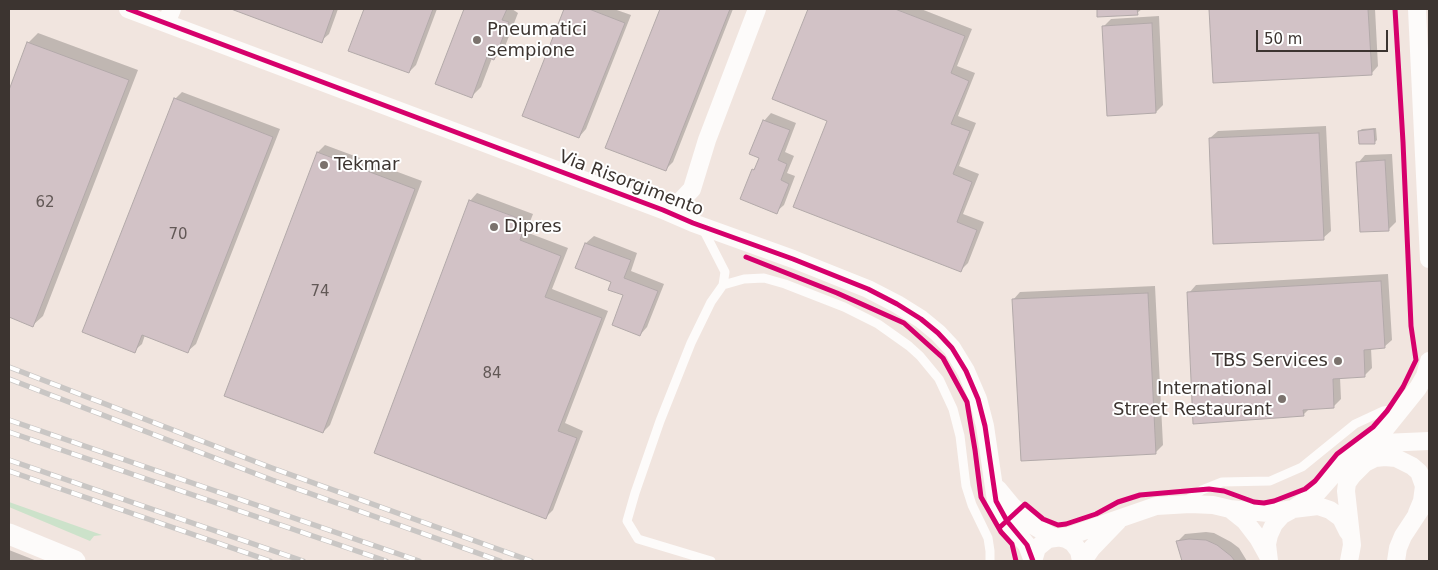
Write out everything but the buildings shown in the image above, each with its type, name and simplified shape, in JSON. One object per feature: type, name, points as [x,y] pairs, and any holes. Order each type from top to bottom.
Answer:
[{"type":"street","name":"Via Risorgimento","points":[[128,9],[169,16],[702,226],[868,289],[897,304],[929,326],[952,348],[971,381],[985,426],[998,506],[1007,521],[1027,545],[1033,561]]},
{"type":"street","points":[[663,210],[676,206],[692,189],[707,140],[758,9]]},
{"type":"street","points":[[1417,9],[1429,259]]},
{"type":"street","points":[[1269,559],[1267,544],[1274,524],[1293,508],[1317,493],[1346,459],[1381,434],[1422,382],[1429,361]]},
{"type":"street","points":[[1362,448],[1383,443],[1429,441]]},
{"type":"street","points":[[1351,551],[1346,500],[1347,483],[1359,468],[1375,458],[1396,458],[1412,466],[1418,472],[1424,486],[1422,501],[1417,513]]},
{"type":"street","name":"Via Risorgimento","points":[[993,480],[1007,500],[1025,519],[1046,533],[1066,539],[1074,544],[1079,551],[1082,561]]},
{"type":"street","points":[[1396,561],[1398,548],[1403,536],[1429,496]]},
{"type":"street","points":[[1033,561],[1036,551],[1041,544],[1049,539],[1069,536],[1146,508],[1181,504],[1213,505],[1230,509],[1268,513],[1318,506],[1330,510],[1346,525],[1351,551]]},
{"type":"street","points":[[1230,509],[1245,521],[1269,559]]},
{"type":"street","points":[[1082,561],[1120,518]]},
{"type":"street","points":[[9,534],[75,561]]},
{"type":"lane","points":[[702,226],[725,272],[723,285],[711,302],[691,343],[660,421],[627,521],[638,539],[711,561]]},
{"type":"lane","points":[[723,285],[744,278],[764,278],[785,284],[844,307],[878,324],[920,356],[939,379],[953,408],[960,436],[966,486],[988,538],[990,561]]},
{"type":"lane","points":[[1181,504],[1202,490],[1222,482],[1270,481],[1302,467],[1355,424],[1383,411],[1402,408]]},
{"type":"green space","points":[[9,502],[102,535],[94,536],[90,541],[9,507]]},
{"type":"railway","points":[[9,367],[272,468],[531,561]]},
{"type":"railway","points":[[9,379],[272,480],[500,561]]},
{"type":"railway","points":[[9,420],[419,561]]},
{"type":"railway","points":[[9,432],[386,561]]},
{"type":"railway","points":[[9,460],[303,561]]},
{"type":"railway","points":[[9,471],[270,561]]},
{"type":"cycle path","points":[[128,9],[793,259],[868,289],[897,304],[921,319],[938,333],[952,348],[966,371],[978,399],[985,426],[996,501],[1007,521],[1027,545],[1033,561]]},
{"type":"cycle path","points":[[999,528],[1025,504],[1043,519],[1058,525],[1096,514],[1118,502],[1140,495],[1209,489],[1224,491],[1254,502],[1274,501],[1305,489],[1315,481],[1337,454],[1373,427],[1387,411],[1403,387],[1416,360],[1411,326],[1395,9]]},
{"type":"cycle path","points":[[746,257],[837,293],[904,323],[943,358],[967,402],[981,497],[1001,532],[1012,544],[1016,561]]},
{"type":"place","name":"Pneumatici sempione","points":[[477,40]]},
{"type":"place","name":"Tekmar","points":[[324,165]]},
{"type":"place","name":"Dipres","points":[[494,227]]},
{"type":"place","name":"TBS Services","points":[[1338,361]]},
{"type":"place","name":"International Street Restaurant","points":[[1282,399]]}]
